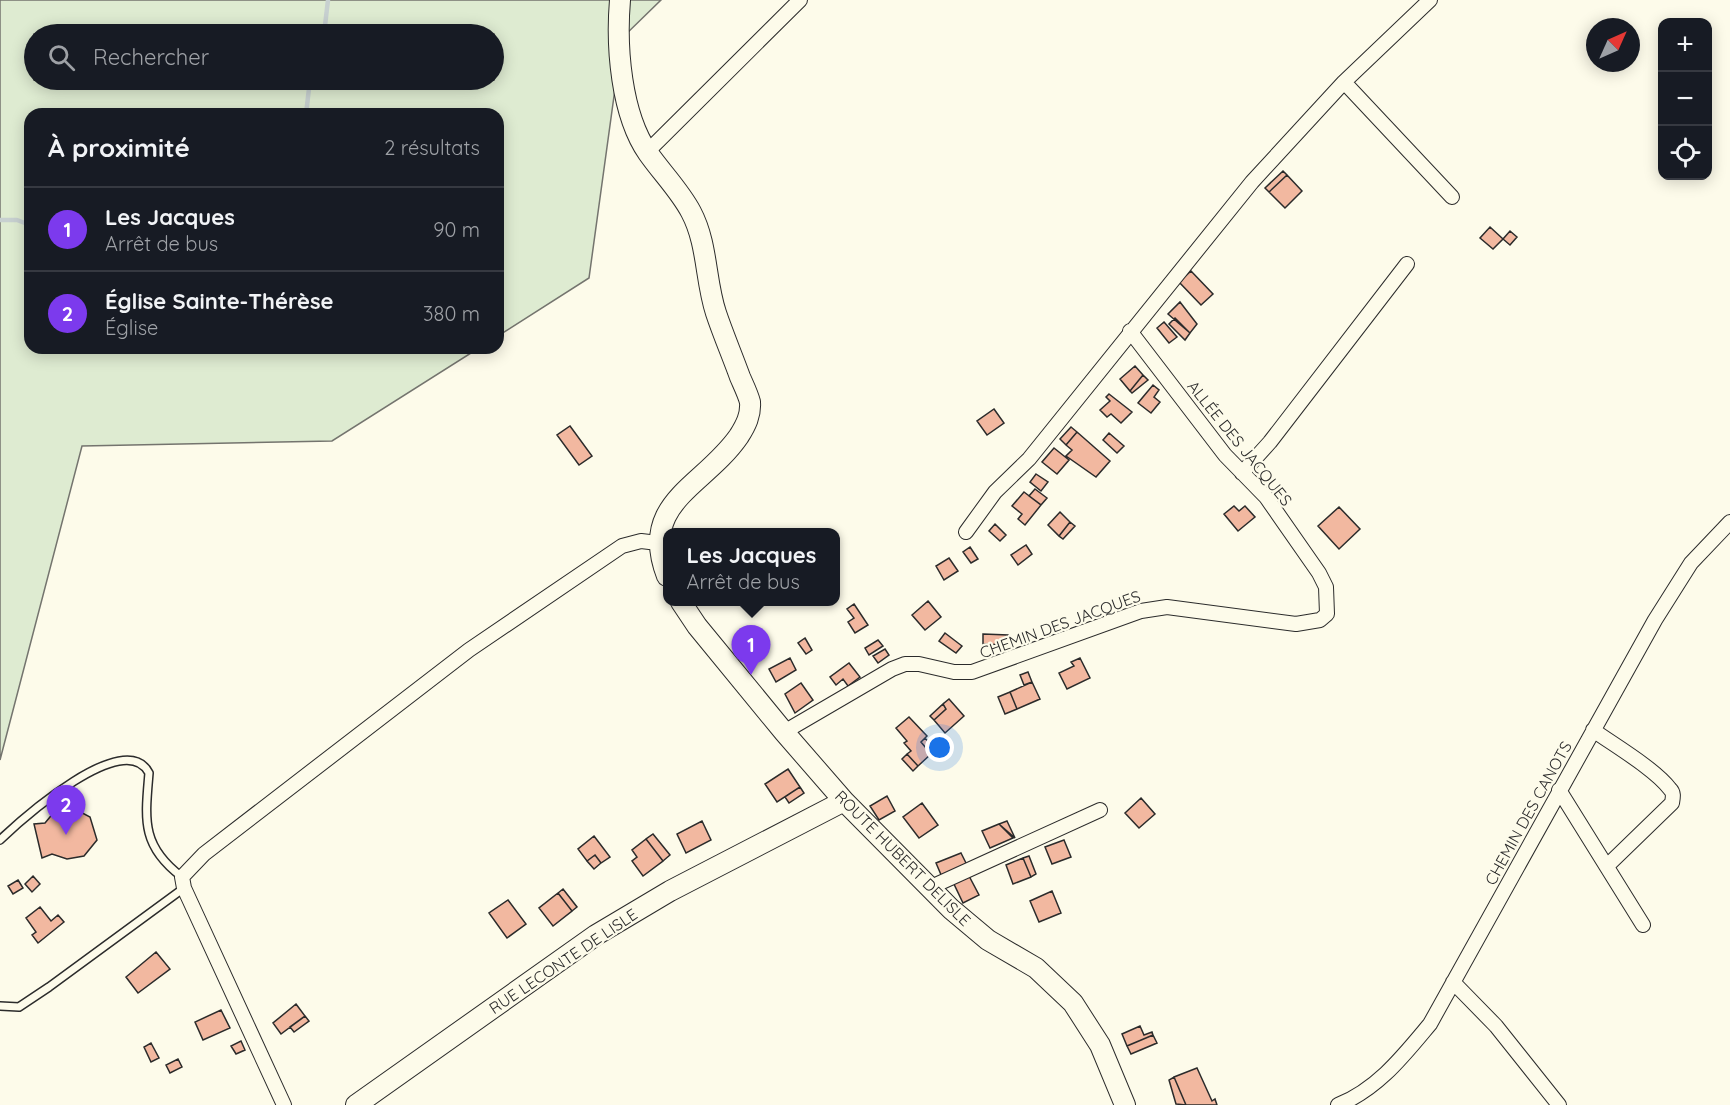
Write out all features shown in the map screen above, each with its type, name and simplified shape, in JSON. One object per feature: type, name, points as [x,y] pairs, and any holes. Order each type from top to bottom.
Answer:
[{"type":"main road","points":[[620,0],[618,40],[631,120],[647,152],[691,212],[702,238],[715,310],[750,402],[748,422],[729,451],[675,502],[664,516],[659,530],[658,543],[663,561]]},
{"type":"main road","name":"ROUTE HUBERT DELISLE","points":[[684,606],[697,626],[784,732],[844,801],[969,925],[988,940],[1036,968],[1073,1003],[1100,1045],[1125,1105]]},
{"type":"main road","name":"RUE LECONTE DE LISLE","points":[[357,1105],[596,935],[670,891],[844,801]]},
{"type":"street","points":[[647,152],[800,0]]},
{"type":"street","points":[[966,532],[995,492],[1029,459],[1252,182],[1344,82],[1430,0]]},
{"type":"street","points":[[1344,82],[1452,197]]},
{"type":"street","points":[[1242,472],[1270,442],[1407,264]]},
{"type":"street","name":"ALLÉE DES JACQUES","points":[[1130,331],[1226,455],[1266,497],[1319,573],[1326,587],[1327,614]]},
{"type":"street","name":"CHEMIN DES CANOTS","points":[[1338,1105],[1374,1084],[1398,1062],[1430,1024],[1593,730],[1691,563],[1730,522]]},
{"type":"street","points":[[284,1105],[183,882],[204,854],[479,643],[622,546],[641,541],[658,543]]},
{"type":"street","name":"CHEMIN DES JACQUES","points":[[784,732],[892,669],[905,664],[972,672],[1141,610],[1167,607],[1296,624],[1320,620],[1327,614]]},
{"type":"street","points":[[1593,730],[1655,775],[1671,789],[1674,796],[1672,802],[1607,866]]},
{"type":"street","points":[[1560,790],[1643,925]]},
{"type":"street","points":[[931,887],[1100,810]]},
{"type":"street","points":[[1453,981],[1496,1026],[1559,1105]]},
{"type":"lane","points":[[0,840],[64,787],[97,769],[123,759],[141,764],[149,773],[146,821],[154,851],[183,882],[19,1007],[0,1006]]},
{"type":"green space","points":[[0,0],[661,0],[622,38],[589,278],[504,332],[504,108],[24,108],[24,354],[470,354],[332,441],[82,446],[0,760]]},
{"type":"building","points":[[1283,171],[1287,175],[1269,192],[1265,188]]},
{"type":"building","points":[[1287,175],[1302,191],[1285,208],[1269,192]]},
{"type":"building","points":[[1490,227],[1503,239],[1493,249],[1480,238]]},
{"type":"building","points":[[1510,231],[1517,237],[1510,245],[1503,239]]},
{"type":"building","points":[[1191,271],[1213,294],[1201,305],[1179,282]]},
{"type":"building","points":[[1180,302],[1197,324],[1190,333],[1168,314]]},
{"type":"building","points":[[1175,318],[1190,333],[1185,340],[1169,324]]},
{"type":"building","points":[[1164,322],[1177,337],[1169,343],[1157,328]]},
{"type":"building","points":[[1135,366],[1143,375],[1130,391],[1120,379]]},
{"type":"building","points":[[1143,375],[1148,380],[1132,393],[1130,391]]},
{"type":"building","points":[[1153,385],[1159,390],[1154,397],[1160,402],[1151,413],[1138,403]]},
{"type":"building","points":[[1109,394],[1132,412],[1121,423],[1111,414],[1107,417],[1100,410],[1110,401],[1106,397]]},
{"type":"building","points":[[994,409],[1004,423],[987,435],[977,421]]},
{"type":"building","points":[[570,426],[592,456],[579,465],[557,435]]},
{"type":"building","points":[[1071,427],[1077,432],[1066,445],[1060,439]]},
{"type":"building","points":[[1077,432],[1110,461],[1096,477],[1066,456],[1072,450],[1066,445]]},
{"type":"building","points":[[1109,433],[1124,446],[1117,453],[1103,440]]},
{"type":"building","points":[[1054,448],[1069,460],[1057,474],[1042,462]]},
{"type":"building","points":[[1036,474],[1048,482],[1041,491],[1030,482]]},
{"type":"building","points":[[1035,489],[1047,498],[1041,505],[1029,496]]},
{"type":"building","points":[[1024,492],[1041,505],[1025,525],[1018,519],[1022,514],[1012,506]]},
{"type":"building","points":[[1234,506],[1239,511],[1245,506],[1255,517],[1238,531],[1224,514]]},
{"type":"building","points":[[1339,507],[1360,529],[1339,549],[1318,526]]},
{"type":"building","points":[[1060,512],[1070,522],[1059,536],[1048,525]]},
{"type":"building","points":[[1070,522],[1075,526],[1063,539],[1059,536]]},
{"type":"building","points":[[995,524],[1006,535],[1000,541],[989,531]]},
{"type":"building","points":[[1026,545],[1032,554],[1018,565],[1011,555]]},
{"type":"building","points":[[970,547],[978,559],[971,563],[963,552]]},
{"type":"building","points":[[949,558],[958,571],[944,580],[936,566]]},
{"type":"building","points":[[928,601],[941,617],[925,630],[912,615]]},
{"type":"building","points":[[854,604],[868,625],[855,633],[848,622],[854,618],[847,609]]},
{"type":"building","points":[[945,633],[962,646],[956,653],[939,641]]},
{"type":"building","points":[[983,634],[1008,635],[1008,645],[983,644]]},
{"type":"building","points":[[805,638],[812,650],[806,654],[798,643]]},
{"type":"building","points":[[878,640],[883,646],[869,655],[865,648]]},
{"type":"building","points":[[885,649],[889,655],[878,663],[873,656]]},
{"type":"building","points":[[790,658],[796,670],[776,682],[769,669]]},
{"type":"building","points":[[1080,658],[1090,678],[1067,689],[1059,673],[1074,666],[1071,662]]},
{"type":"building","points":[[849,663],[860,677],[848,686],[843,679],[836,685],[830,677]]},
{"type":"building","points":[[1028,672],[1032,682],[1024,685],[1020,675]]},
{"type":"building","points":[[1032,682],[1040,699],[1017,709],[1010,692]]},
{"type":"building","points":[[801,683],[813,700],[795,713],[785,694]]},
{"type":"building","points":[[1010,692],[1017,709],[1005,714],[998,697]]},
{"type":"building","points":[[949,699],[964,716],[945,733],[934,720],[946,709],[943,704]]},
{"type":"building","points":[[943,704],[946,709],[934,720],[930,716]]},
{"type":"building","points":[[909,717],[927,736],[921,742],[931,754],[918,766],[907,754],[911,751],[904,743],[907,741],[896,728]]},
{"type":"building","points":[[925,738],[936,750],[931,754],[921,742]]},
{"type":"building","points":[[907,754],[918,766],[913,771],[902,759]]},
{"type":"building","points":[[788,769],[800,787],[777,802],[765,784]]},
{"type":"building","points":[[800,787],[804,793],[789,803],[785,797]]},
{"type":"building","points":[[887,796],[895,811],[879,820],[870,806]]},
{"type":"building","points":[[1141,798],[1155,814],[1139,828],[1125,813]]},
{"type":"building","points":[[922,803],[938,825],[919,838],[903,817]]},
{"type":"building","points":[[73,808],[90,817],[97,840],[84,856],[67,859],[52,854],[42,858],[34,824],[45,823],[55,811]]},
{"type":"building","points":[[702,821],[711,840],[686,853],[677,834]]},
{"type":"building","points":[[1007,821],[1015,838],[999,824]]},
{"type":"building","points":[[999,824],[1013,838],[990,848],[982,831]]},
{"type":"building","points":[[653,834],[670,855],[663,861],[646,839]]},
{"type":"building","points":[[594,836],[610,857],[601,863],[595,855],[587,861],[578,849]]},
{"type":"building","points":[[646,839],[663,861],[643,876],[632,861],[637,857],[632,850]]},
{"type":"building","points":[[1064,840],[1071,857],[1052,864],[1045,847]]},
{"type":"building","points":[[961,853],[968,867],[942,877],[936,863]]},
{"type":"building","points":[[595,855],[601,863],[594,869],[587,861]]},
{"type":"building","points":[[1029,856],[1036,874],[1031,877],[1023,858]]},
{"type":"building","points":[[1023,858],[1031,877],[1013,884],[1006,865]]},
{"type":"building","points":[[968,874],[979,895],[963,903],[953,882]]},
{"type":"building","points":[[33,876],[40,884],[32,892],[25,884]]},
{"type":"building","points":[[18,880],[23,888],[13,894],[8,886]]},
{"type":"building","points":[[563,889],[577,907],[572,911],[558,893]]},
{"type":"building","points":[[1052,891],[1061,913],[1039,922],[1030,901]]},
{"type":"building","points":[[558,893],[572,911],[553,926],[539,908]]},
{"type":"building","points":[[508,900],[526,924],[507,938],[489,913]]},
{"type":"building","points":[[40,907],[51,921],[58,915],[64,922],[38,943],[32,935],[36,932],[26,918]]},
{"type":"building","points":[[156,952],[170,969],[138,993],[126,977]]},
{"type":"building","points":[[296,1004],[305,1016],[281,1034],[273,1023]]},
{"type":"building","points":[[221,1010],[230,1028],[203,1040],[195,1022]]},
{"type":"building","points":[[305,1016],[309,1021],[294,1032],[290,1027]]},
{"type":"building","points":[[1140,1026],[1144,1035],[1152,1032],[1153,1035],[1127,1046],[1122,1034]]},
{"type":"building","points":[[1153,1035],[1157,1043],[1131,1054],[1127,1046]]},
{"type":"building","points":[[241,1041],[245,1050],[236,1054],[231,1046]]},
{"type":"building","points":[[151,1043],[159,1058],[151,1062],[144,1047]]},
{"type":"building","points":[[178,1059],[182,1067],[170,1073],[166,1065]]},
{"type":"building","points":[[1197,1068],[1212,1101],[1215,1099],[1217,1105],[1186,1105],[1174,1077]]},
{"type":"building","points":[[1174,1077],[1186,1105],[1176,1104],[1169,1080]]},
{"type":"waterway","points":[[325,24],[328,0]]},
{"type":"waterway","points":[[307,108],[309,90]]},
{"type":"waterway","points":[[0,220],[17,220],[24,223]]},
{"type":"place","name":"Les Jacques","points":[[751,675]]},
{"type":"place","name":"Église Sainte-Thérèse","points":[[66,835]]}]
